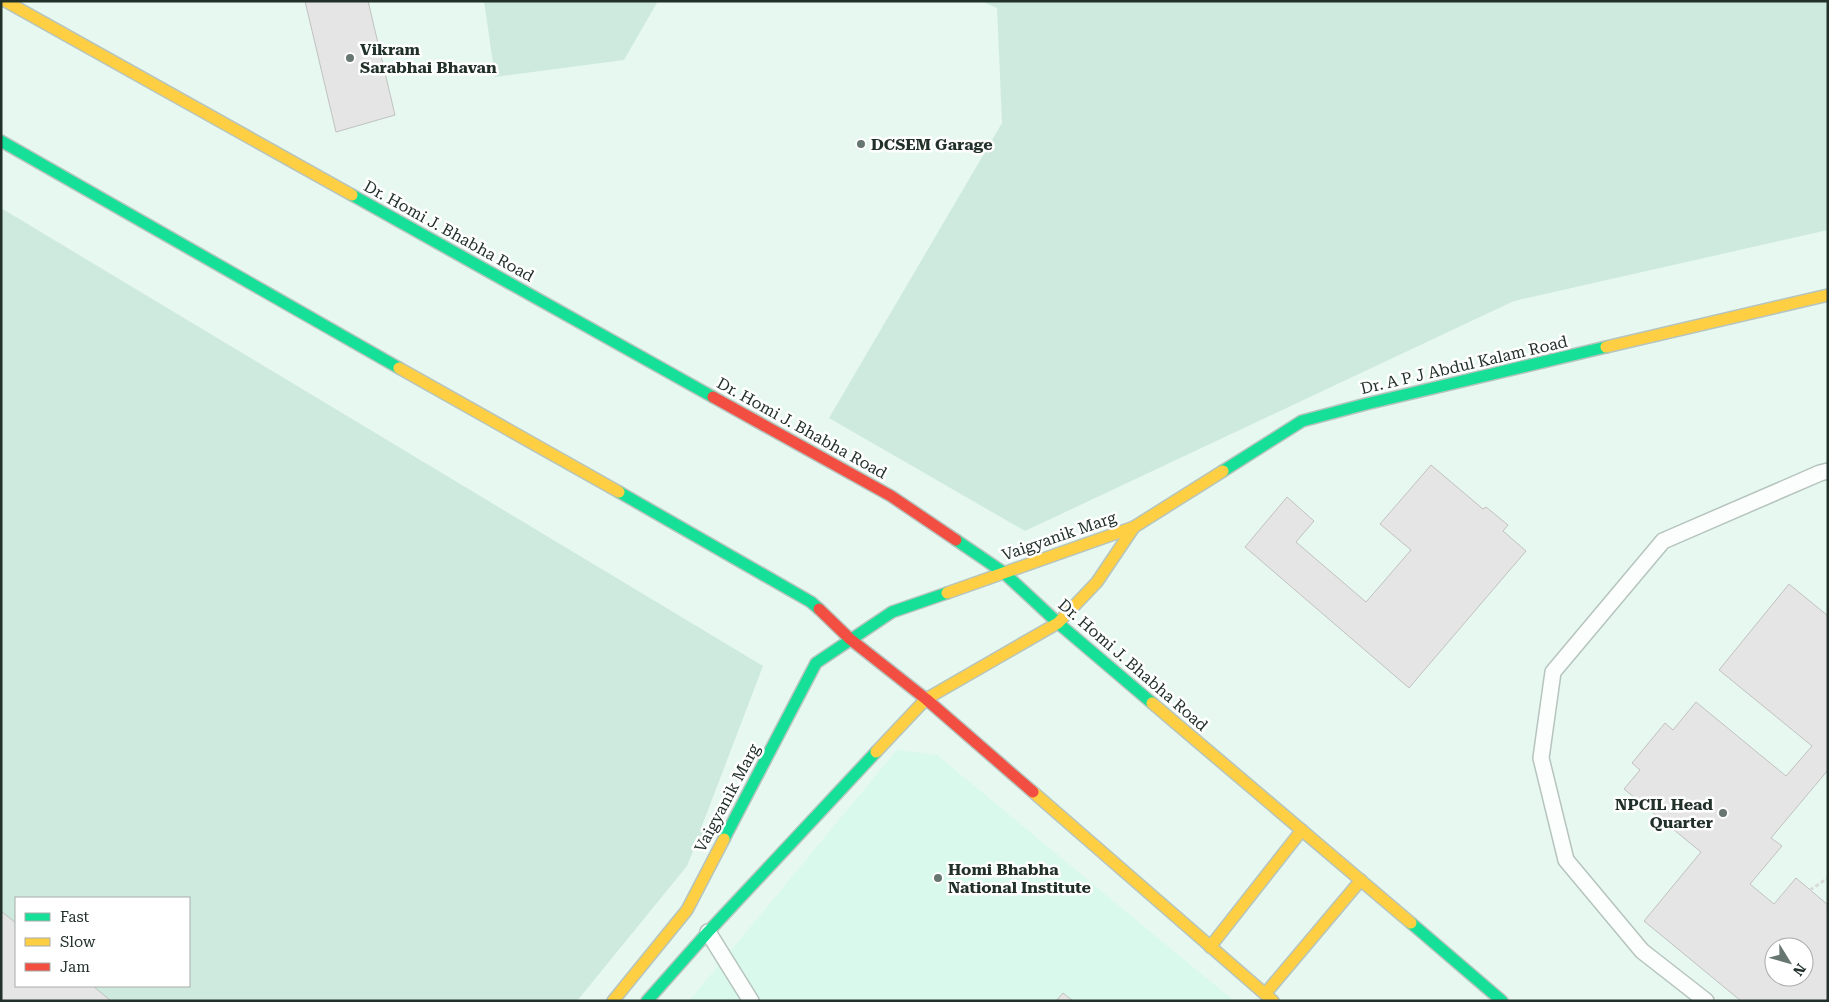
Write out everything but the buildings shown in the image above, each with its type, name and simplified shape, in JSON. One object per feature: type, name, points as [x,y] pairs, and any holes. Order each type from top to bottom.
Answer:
[{"type":"street","name":"Dr. Homi J. Bhabha Road","points":[[5,1],[891,496],[1003,572],[1058,623],[1502,1001]]},
{"type":"street","points":[[1,141],[811,602],[850,638],[926,699],[1269,997],[1361,880]]},
{"type":"street","name":"Dr. A P J Abdul Kalam Road","points":[[1134,528],[1302,421],[1366,404],[1828,295]]},
{"type":"street","name":"Vaigyanik Marg","points":[[613,1001],[687,910],[816,663],[850,638],[892,612],[1134,528]]},
{"type":"street","name":"Vaigyanik Marg","points":[[647,1001],[708,932],[926,699],[1058,623],[1097,582],[1134,528]]},
{"type":"street","points":[[1210,947],[1302,830]]},
{"type":"lane","points":[[1706,1001],[1642,951],[1566,860],[1541,758],[1553,672],[1663,541],[1828,470]]},
{"type":"lane","points":[[708,932],[751,1001]]},
{"type":"path","points":[[1810,890],[1828,878]]},
{"type":"shaded area","points":[[484,1],[658,1],[624,60],[495,77]]},
{"type":"shaded area","points":[[981,1],[1828,1],[1828,230],[1514,301],[1025,531],[829,418],[1002,123],[997,8]]},
{"type":"shaded area","points":[[1,208],[763,666],[700,831],[704,835],[695,846],[687,866],[577,1001],[1,1001]]},
{"type":"shaded area","name":"Homi Bhabha National Institute","points":[[897,750],[937,755],[1234,1001],[689,1001]]},
{"type":"traffic: fast","points":[[1,141],[399,368]]},
{"type":"traffic: fast","points":[[352,195],[713,397]]},
{"type":"traffic: fast","points":[[1223,471],[1302,421],[1606,347]]},
{"type":"traffic: fast","points":[[619,492],[811,602],[819,609]]},
{"type":"traffic: fast","points":[[956,540],[1003,572],[1058,623],[1152,703]]},
{"type":"traffic: fast","points":[[724,839],[816,663],[892,612],[947,593]]},
{"type":"traffic: fast","points":[[647,1001],[708,932],[876,752]]},
{"type":"traffic: fast","points":[[1411,923],[1502,1001]]},
{"type":"traffic: slow","points":[[5,1],[352,195]]},
{"type":"traffic: slow","points":[[1606,347],[1828,295]]},
{"type":"traffic: slow","points":[[399,368],[619,492]]},
{"type":"traffic: slow","points":[[947,593],[1134,527],[1223,471]]},
{"type":"traffic: slow","points":[[876,752],[926,699],[1058,623],[1097,582],[1134,527]]},
{"type":"traffic: slow","points":[[1152,703],[1411,923]]},
{"type":"traffic: slow","points":[[1033,792],[1273,1001]]},
{"type":"traffic: slow","points":[[1210,947],[1302,830]]},
{"type":"traffic: slow","points":[[613,1001],[687,910],[724,839]]},
{"type":"traffic: slow","points":[[1265,994],[1361,880]]},
{"type":"traffic: jam","points":[[713,397],[891,496],[956,540]]},
{"type":"traffic: jam","points":[[819,609],[850,639],[926,699],[1033,792]]},
{"type":"place","name":"Vikram Sarabhai Bhavan","points":[[350,58]]},
{"type":"place","name":"DCSEM Garage","points":[[861,144]]},
{"type":"place","name":"NPCIL Head Quarter","points":[[1723,813]]},
{"type":"place","name":"Homi Bhabha National Institute","points":[[938,878]]}]
